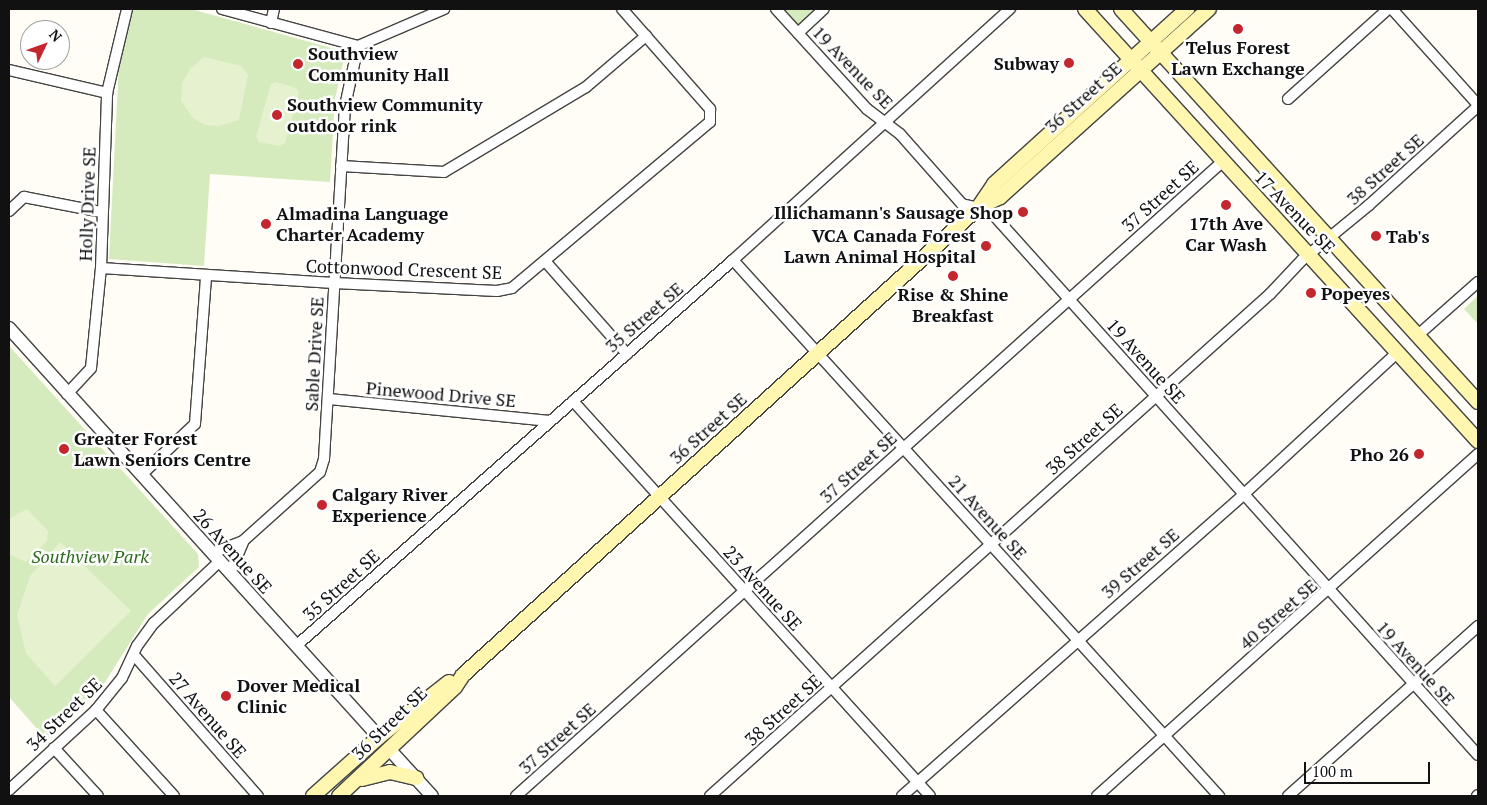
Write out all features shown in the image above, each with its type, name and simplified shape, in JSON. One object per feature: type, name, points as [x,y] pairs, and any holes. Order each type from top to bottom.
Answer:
[{"type":"main road","name":"17 Avenue SE","points":[[1085,9],[1222,162],[1310,254],[1478,441]]},
{"type":"main road","name":"17 Avenue SE","points":[[1121,9],[1478,402]]},
{"type":"main road","name":"36 Street SE","points":[[978,208],[1000,197],[1140,70],[1155,47],[1187,9]]},
{"type":"main road","name":"36 Street SE","points":[[339,796],[390,750],[463,676],[978,208],[994,184],[1131,59],[1155,47],[1209,9]]},
{"type":"main road","name":"36 Street SE","points":[[313,796],[378,737],[447,683],[463,676]]},
{"type":"main road","points":[[355,782],[388,772],[416,778]]},
{"type":"street","name":"Holly Drive SE","points":[[67,394],[91,368],[101,268],[101,212],[107,93],[128,9]]},
{"type":"street","points":[[222,9],[358,46],[444,9]]},
{"type":"street","points":[[271,23],[274,9]]},
{"type":"street","name":"Cottonwood Crescent SE","points":[[101,268],[334,284],[497,291],[512,288],[710,122],[710,109],[622,9]]},
{"type":"street","name":"19 Avenue SE","points":[[776,9],[867,109],[900,134],[962,204],[989,210],[1478,755]]},
{"type":"street","points":[[798,32],[824,9]]},
{"type":"street","name":"35 Street SE","points":[[296,646],[733,260],[1010,9]]},
{"type":"street","points":[[1288,99],[1390,9],[1478,105]]},
{"type":"street","points":[[341,166],[444,172],[586,87],[646,36]]},
{"type":"street","name":"Sable Drive SE","points":[[134,655],[154,623],[216,557],[243,541],[320,472],[324,459],[329,399],[345,106],[358,46]]},
{"type":"street","points":[[9,70],[107,93]]},
{"type":"street","name":"38 Street SE","points":[[710,796],[1156,397],[1310,254],[1478,105]]},
{"type":"street","name":"37 Street SE","points":[[516,796],[1222,162]]},
{"type":"street","points":[[9,211],[24,197],[101,212]]},
{"type":"street","name":"21 Avenue SE","points":[[733,260],[1220,796]]},
{"type":"street","points":[[545,261],[626,354]]},
{"type":"street","points":[[141,475],[194,424],[206,276]]},
{"type":"street","points":[[1418,334],[1478,282]]},
{"type":"street","name":"26 Avenue SE","points":[[9,328],[432,796]]},
{"type":"street","name":"39 Street SE","points":[[902,796],[1243,495],[1398,352]]},
{"type":"street","name":"Pinewood Drive SE","points":[[329,399],[550,421]]},
{"type":"street","name":"23 Avenue SE","points":[[573,401],[930,796]]},
{"type":"street","name":"40 Street SE","points":[[1097,796],[1329,591],[1478,454]]},
{"type":"street","name":"Sable Drive SE","points":[[230,573],[243,541]]},
{"type":"street","points":[[1288,796],[1478,626]]},
{"type":"street","name":"34 Street SE","points":[[9,790],[96,710],[122,678],[134,655]]},
{"type":"street","name":"27 Avenue SE","points":[[134,655],[258,796]]},
{"type":"street","points":[[96,710],[174,796]]},
{"type":"street","points":[[54,748],[98,796]]},
{"type":"green space","points":[[133,9],[191,9],[342,51],[345,55],[335,99],[330,182],[210,174],[204,266],[109,259],[119,63]]},
{"type":"green space","points":[[776,9],[824,9],[798,33]]},
{"type":"green space","points":[[204,57],[241,66],[248,75],[239,120],[219,126],[205,125],[192,117],[181,101],[182,83],[191,68]]},
{"type":"green space","name":"Southview Community outdoor rink","points":[[276,82],[296,88],[299,93],[285,143],[279,146],[259,142],[256,136],[271,84]]},
{"type":"green space","points":[[1478,296],[1478,324],[1464,309]]},
{"type":"green space","name":"Southview Park","points":[[9,346],[198,554],[199,567],[148,614],[100,690],[47,740],[9,697]]},
{"type":"green space","points":[[27,509],[48,531],[47,541],[26,562],[9,554],[9,519]]},
{"type":"green space","points":[[60,542],[131,611],[55,686],[26,653],[17,615],[30,576]]},
{"type":"place","name":"Telus Forest Lawn Exchange","points":[[1238,29]]},
{"type":"place","name":"Subway","points":[[1069,63]]},
{"type":"place","name":"Southview Community Hall","points":[[298,64]]},
{"type":"place","name":"Southview Community outdoor rink","points":[[277,115]]},
{"type":"place","name":"17th Ave Car Wash","points":[[1226,205]]},
{"type":"place","name":"Illichamann's Sausage Shop","points":[[1023,212]]},
{"type":"place","name":"Almadina Language Charter Academy","points":[[266,224]]},
{"type":"place","name":"Tab's","points":[[1376,236]]},
{"type":"place","name":"VCA Canada Forest Lawn Animal Hospital","points":[[986,246]]},
{"type":"place","name":"Rise & Shine Breakfast","points":[[953,276]]},
{"type":"place","name":"Popeyes","points":[[1311,293]]},
{"type":"place","name":"Greater Forest Lawn Seniors Centre","points":[[64,449]]},
{"type":"place","name":"Pho 26","points":[[1419,454]]},
{"type":"place","name":"Calgary River Experience","points":[[322,505]]},
{"type":"place","name":"Dover Medical Clinic","points":[[226,696]]}]
